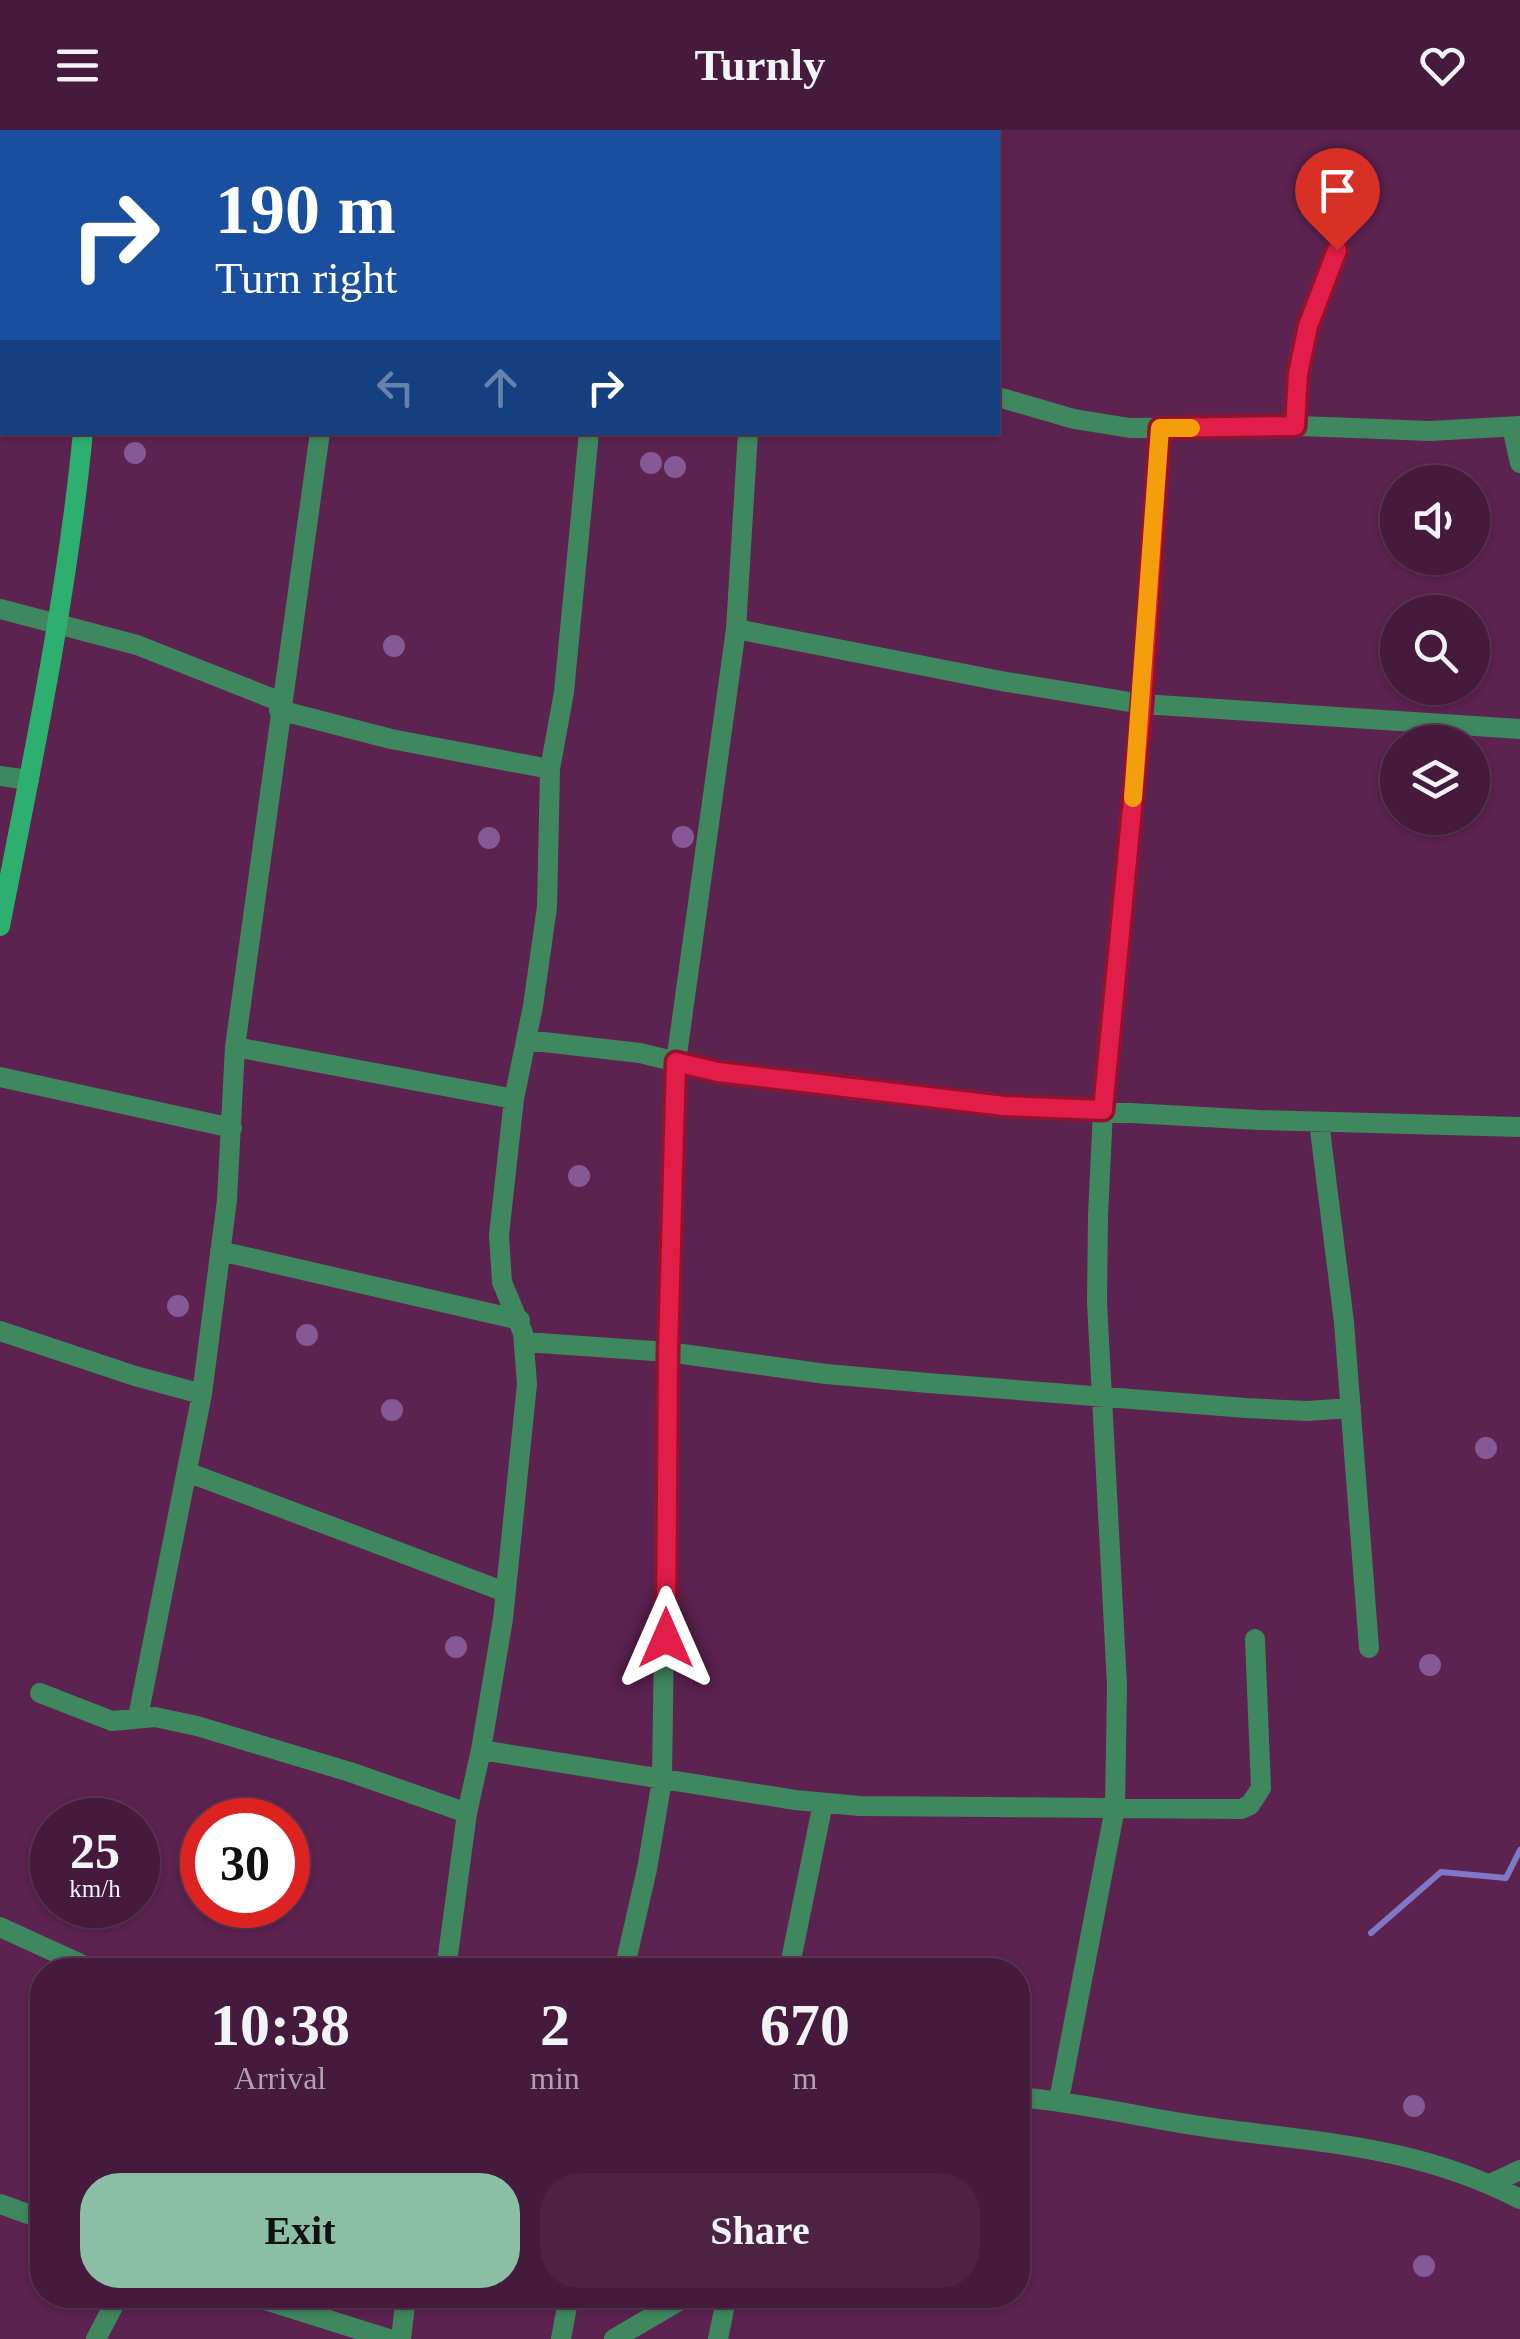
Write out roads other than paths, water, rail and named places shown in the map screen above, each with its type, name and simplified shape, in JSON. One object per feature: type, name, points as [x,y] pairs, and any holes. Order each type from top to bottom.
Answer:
[{"type":"street","points":[[1295,426],[1298,374],[1308,326],[1337,250]]},
{"type":"street","points":[[1000,399],[1074,419],[1130,428],[1295,426],[1430,431],[1516,427],[1520,462]]},
{"type":"street","points":[[1059,2100],[1115,1808],[1116,1668],[1101,1394],[1098,1216],[1103,1110],[1142,704],[1160,428]]},
{"type":"street","points":[[0,926],[56,626],[76,507],[83,435]]},
{"type":"street","points":[[138,1717],[202,1394],[228,1200],[235,1048],[320,435]]},
{"type":"street","points":[[448,1958],[505,1592],[527,1384],[520,1320],[502,1282],[500,1234],[514,1099],[547,907],[550,769],[564,692],[589,435]]},
{"type":"street","points":[[627,1958],[662,1780],[676,1062],[736,629],[748,435]]},
{"type":"street","points":[[0,610],[138,646],[280,706],[391,739],[550,769]]},
{"type":"street","points":[[736,629],[1142,704],[1520,729]]},
{"type":"street","points":[[0,776],[29,780]]},
{"type":"street","points":[[526,1040],[640,1053],[736,1074],[1004,1106],[1319,1122],[1520,1127]]},
{"type":"street","points":[[235,1048],[514,1099]]},
{"type":"street","points":[[0,1076],[232,1128]]},
{"type":"street","points":[[1319,1122],[1344,1322],[1368,1648]]},
{"type":"street","points":[[220,1250],[520,1320]]},
{"type":"street","points":[[0,1332],[202,1394]]},
{"type":"street","points":[[525,1342],[668,1352],[826,1374],[1246,1408],[1351,1408]]},
{"type":"street","points":[[187,1472],[505,1592]]},
{"type":"street","points":[[482,1750],[662,1780],[860,1806],[1241,1810],[1250,1805],[1261,1779],[1255,1639]]},
{"type":"street","points":[[40,1693],[112,1721],[138,1717],[197,1726],[468,1813]]},
{"type":"street","points":[[791,1958],[823,1803]]},
{"type":"street","points":[[0,1927],[68,1958]]},
{"type":"street","points":[[1030,2097],[1199,2126],[1396,2152],[1490,2184],[1520,2199]]},
{"type":"street","points":[[1490,2184],[1520,2170]]},
{"type":"street","points":[[0,2204],[30,2215]]},
{"type":"street","points":[[96,2339],[112,2308]]},
{"type":"street","points":[[292,2308],[389,2339]]},
{"type":"street","points":[[401,2339],[405,2308]]},
{"type":"street","points":[[561,2339],[567,2308]]},
{"type":"street","points":[[614,2339],[667,2308]]},
{"type":"street","points":[[718,2339],[724,2308]]},
{"type":"street","points":[[316,2339],[325,2318]]},
{"type":"waterway","points":[[1371,1933],[1441,1872],[1506,1878],[1520,1850]]}]
